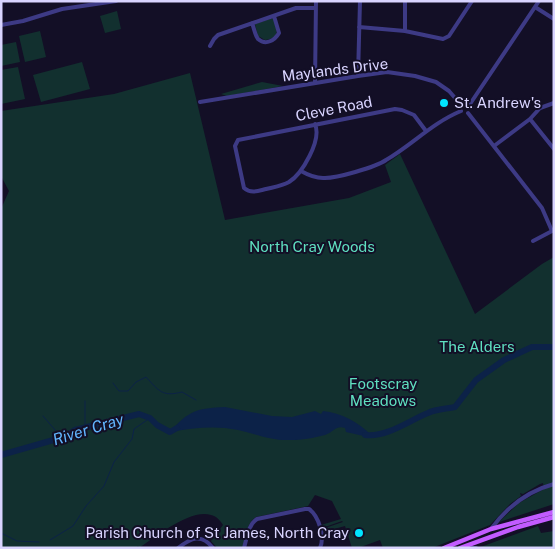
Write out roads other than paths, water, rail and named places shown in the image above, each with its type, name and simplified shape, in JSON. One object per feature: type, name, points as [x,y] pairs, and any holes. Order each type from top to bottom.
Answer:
[{"type":"main road","points":[[444,548],[491,529],[554,512]]},
{"type":"main road","points":[[460,548],[518,527],[554,517]]},
{"type":"street","points":[[1,25],[20,22],[62,9],[116,1]]},
{"type":"street","points":[[315,83],[316,1]]},
{"type":"street","points":[[358,76],[360,1]]},
{"type":"street","points":[[405,1],[405,31]]},
{"type":"street","points":[[359,27],[405,31],[441,39],[446,38],[472,1]]},
{"type":"street","points":[[468,113],[468,107],[539,1]]},
{"type":"street","points":[[535,6],[554,19]]},
{"type":"street","points":[[210,46],[218,35],[296,8],[316,8]]},
{"type":"street","points":[[252,23],[256,36],[262,41],[268,42],[276,38],[279,32],[274,16]]},
{"type":"street","name":"Maylands Drive","points":[[200,102],[387,72],[430,80],[442,85],[461,109]]},
{"type":"street","points":[[494,146],[544,106],[554,103]]},
{"type":"street","points":[[315,124],[317,129],[316,141],[301,171],[316,177],[331,178],[386,161],[439,121],[468,107]]},
{"type":"street","name":"Cleve Road","points":[[301,171],[284,184],[252,192],[246,190],[242,181],[235,146],[238,140],[395,109],[414,115],[426,131]]},
{"type":"street","points":[[461,109],[465,114],[468,113],[542,208],[553,231],[534,241]]},
{"type":"street","points":[[530,119],[554,150]]},
{"type":"street","points":[[491,529],[501,516],[521,498],[533,491],[554,484]]},
{"type":"street","points":[[244,548],[254,521],[257,519],[309,509],[316,516],[323,540],[320,548]]},
{"type":"street","points":[[178,548],[189,540],[197,538],[207,541],[213,548]]},
{"type":"water","points":[[225,407],[272,416],[292,417],[315,411],[321,414],[323,411],[330,412],[356,422],[372,436],[368,437],[346,432],[345,428],[342,427],[336,428],[325,435],[295,440],[271,438],[238,430],[212,427],[170,432],[182,419],[194,412],[207,408]]},
{"type":"waterway","name":"River Cray","points":[[365,435],[381,434],[431,412],[455,407],[476,380],[504,360],[532,347],[554,347]]},
{"type":"waterway","points":[[113,383],[119,391],[128,391],[136,382],[146,377],[161,392],[170,394],[182,392],[196,400]]},
{"type":"waterway","points":[[85,401],[85,427]]},
{"type":"waterway","name":"River Cray","points":[[1,455],[64,437],[75,430],[139,414],[150,418],[157,425],[170,432],[177,428]]},
{"type":"waterway","points":[[43,416],[62,438]]},
{"type":"waterway","points":[[50,540],[73,526],[86,506],[104,486],[114,462],[132,439],[134,429],[150,418]]},
{"type":"waterway","points":[[1,533],[17,541],[39,542]]},
{"type":"place","name":"St. Andrew's","points":[[444,103]]},
{"type":"place","name":"Parish Church of St James, North Cray","points":[[359,533]]},
{"type":"park label","name":"North Cray Woods","points":[[312,247]]},
{"type":"park label","name":"The Alders","points":[[477,347]]},
{"type":"park label","name":"Footscray Meadows","points":[[383,392]]}]
